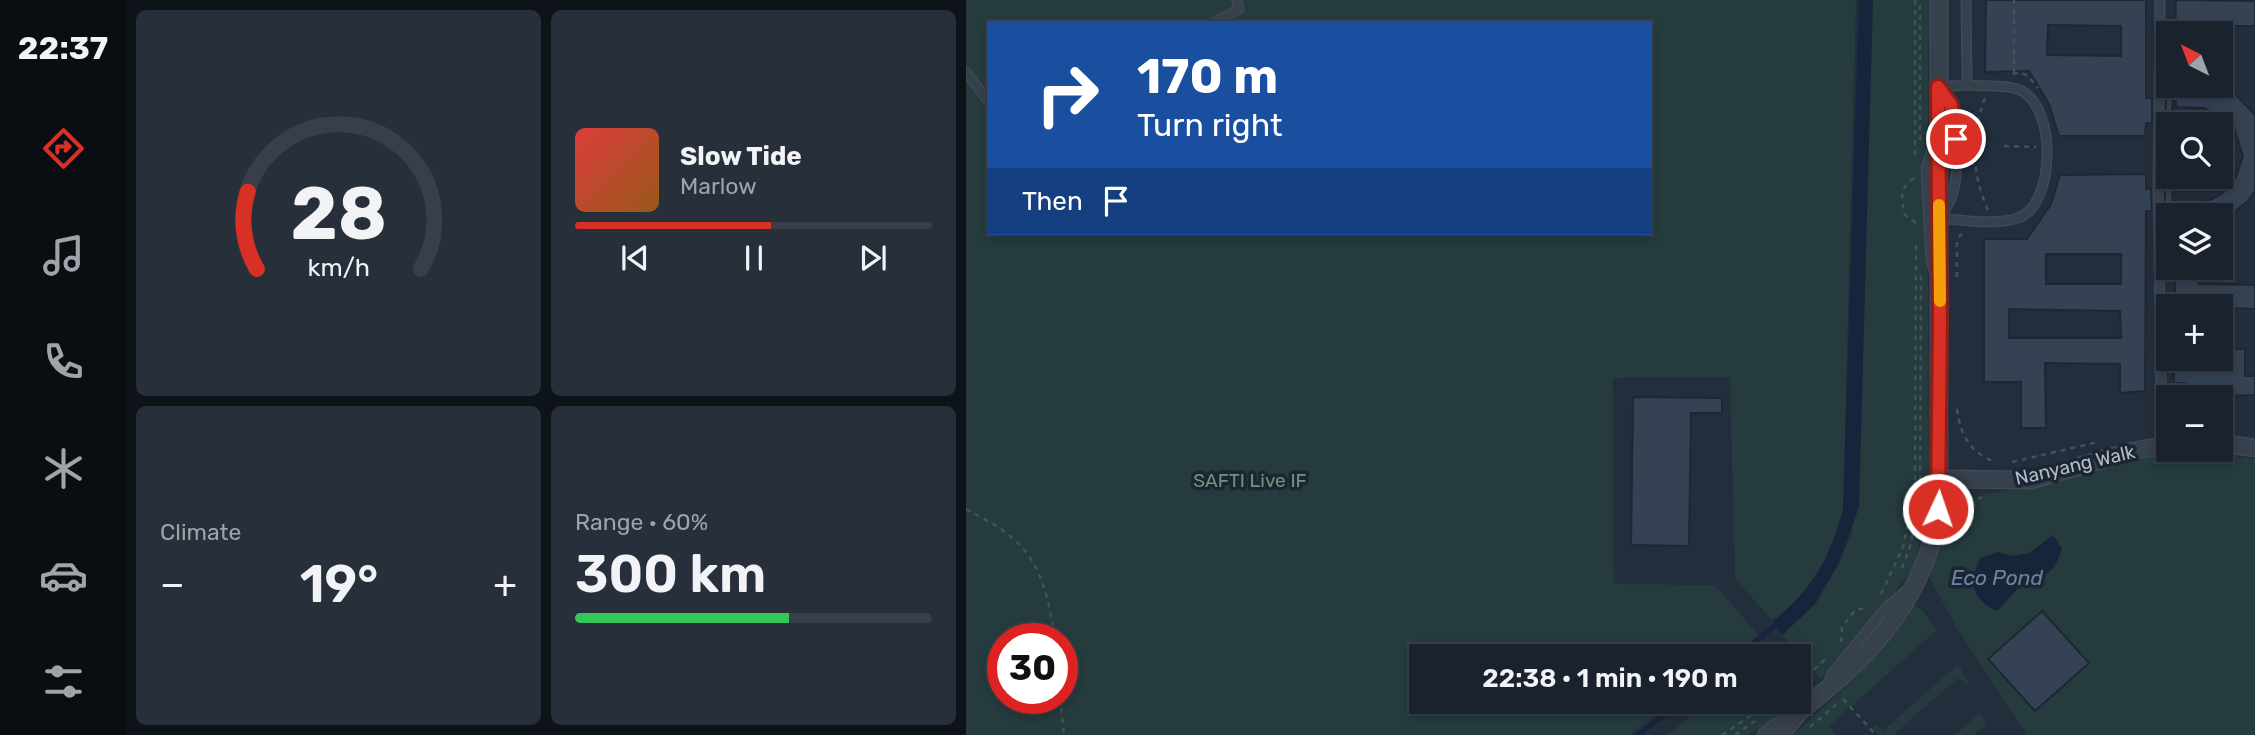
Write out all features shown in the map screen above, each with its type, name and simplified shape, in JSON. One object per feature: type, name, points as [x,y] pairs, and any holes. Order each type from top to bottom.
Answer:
[{"type":"street","points":[[1811,704],[1855,666],[1879,639],[1915,584],[1934,533],[1939,479],[1939,0]]},
{"type":"street","points":[[2233,445],[2255,448]]},
{"type":"street","name":"Nanyang Walk","points":[[1939,479],[2031,480],[2122,454],[2156,451]]},
{"type":"street","points":[[1766,735],[1797,714]]},
{"type":"lane","points":[[1218,21],[1239,9],[1237,0]]},
{"type":"lane","points":[[1966,0],[1967,85]]},
{"type":"lane","points":[[2160,0],[2158,188],[2165,385]]},
{"type":"lane","points":[[966,72],[987,99]]},
{"type":"lane","points":[[2003,86],[2021,91],[2033,101],[2042,115],[2049,147],[2041,187],[2030,209],[2021,217],[1993,220],[1940,218],[1951,200],[1956,155],[1951,105],[1938,87],[2003,86]]},
{"type":"lane","points":[[1938,122],[1926,169],[1931,260],[1940,287]]},
{"type":"lane","points":[[1785,735],[1803,714]]},
{"type":"path","points":[[1915,0],[1915,161]]},
{"type":"path","points":[[1920,0],[1920,159]]},
{"type":"path","points":[[2014,0],[2014,74]]},
{"type":"path","points":[[1993,220],[1980,192],[1975,173],[1977,120],[1986,96],[1993,88],[2020,72],[2029,77],[2043,97]]},
{"type":"path","points":[[2002,74],[2014,74]]},
{"type":"path","points":[[2004,146],[2049,147]]},
{"type":"path","points":[[1915,174],[1902,192],[1905,215],[1914,219],[1918,227],[1920,214]]},
{"type":"path","points":[[1957,284],[1957,244],[1960,235],[1967,234]]},
{"type":"path","points":[[1877,600],[1903,547],[1915,490],[1918,241],[1920,494],[1910,547],[1900,575]]},
{"type":"path","points":[[1956,404],[1962,436],[1978,454],[1993,462],[2005,464],[2109,440]]},
{"type":"path","points":[[2225,462],[2231,463]]},
{"type":"path","points":[[1949,523],[1958,506],[1985,497]]},
{"type":"path","points":[[966,509],[1009,535],[1035,564],[1051,610],[1052,623]]},
{"type":"path","points":[[1841,646],[1842,627],[1856,609],[1870,608]]},
{"type":"path","points":[[1811,672],[1832,654]]},
{"type":"path","points":[[1807,729],[1822,718],[1844,693]]},
{"type":"path","points":[[1842,698],[1876,735]]},
{"type":"path","points":[[1062,714],[1064,735]]},
{"type":"path","points":[[1722,735],[1753,714]]},
{"type":"green space","name":"SAFTI Live IF","points":[[966,0],[1856,0],[1843,509],[1826,557],[1809,585],[1787,610],[1773,621],[1735,579],[1730,377],[1613,378],[1614,584],[1715,585],[1758,635],[1747,644],[1409,644],[1409,714],[1657,714],[1629,735],[966,735]]},
{"type":"green space","points":[[1870,0],[1929,0],[1928,137],[1924,174],[1928,279],[1929,473],[1924,521],[1914,568],[1821,679],[1811,668],[1811,644],[1790,644],[1782,635],[1815,604],[1839,563],[1852,533],[1870,79]]},
{"type":"green space","points":[[2156,456],[2156,462],[2233,462],[2233,456],[2255,459],[2255,735],[2027,735],[1955,625],[1929,576],[1957,501]]},
{"type":"green space","points":[[1912,604],[1924,612],[1937,630],[1829,726],[1836,735],[1793,735],[1873,658]]},
{"type":"green space","points":[[1958,664],[1969,684],[1958,678],[1893,735],[1879,735],[1873,728],[1877,725],[1883,731]]},
{"type":"green space","points":[[1980,713],[1986,724],[1974,735],[1955,735]]},
{"type":"green space","points":[[1694,714],[1780,714],[1748,735],[1667,735]]},
{"type":"water","points":[[1859,0],[1873,0],[1859,507],[1839,563],[1815,604],[1782,635],[1773,621],[1799,597],[1818,571],[1826,557],[1843,509]]},
{"type":"water","name":"Eco Pond","points":[[2053,535],[2062,548],[2050,571],[2020,587],[1997,611],[1982,601],[1973,582],[1981,558],[1998,552],[2012,556],[2029,553]]},
{"type":"building","points":[[1986,0],[2146,0],[2146,98],[2152,98],[2152,123],[2146,123],[2145,136],[2059,136],[2049,104],[2029,71],[1985,72]],"holes":[[[2048,25],[2121,26],[2121,56],[2047,55]]]},
{"type":"building","points":[[2176,0],[2255,1],[2255,26],[2233,26],[2233,21],[2175,21]]},
{"type":"building","points":[[2233,94],[2255,115],[2255,191],[2247,202],[2233,213],[2233,203],[2187,203],[2212,199],[2227,189],[2233,189],[2233,181],[2243,156],[2233,127],[2233,112],[2176,107],[2176,98],[2233,98]]},
{"type":"building","points":[[2166,98],[2173,98],[2172,112],[2165,112]]},
{"type":"building","points":[[2146,174],[2146,189],[2151,188],[2152,211],[2146,211],[2145,391],[2120,393],[2120,364],[2045,363],[2046,428],[2021,428],[2021,382],[1984,382],[1984,239],[2027,239],[2051,204],[2060,175]],"holes":[[[2046,254],[2121,254],[2121,284],[2046,284]],[[2009,309],[2120,311],[2121,338],[2009,338]]]},
{"type":"building","points":[[2165,189],[2172,189],[2173,203],[2165,203]]},
{"type":"building","points":[[2175,280],[2199,280],[2199,284],[2255,285],[2255,309],[2233,308],[2233,294],[2175,294]]},
{"type":"building","points":[[2233,349],[2245,349],[2245,376],[2255,376],[2255,395],[2233,396],[2233,385],[2174,383],[2174,371],[2233,371]]},
{"type":"building","points":[[1633,397],[1722,398],[1722,413],[1691,413],[1689,546],[1631,545]]},
{"type":"building","points":[[2042,611],[2089,663],[2035,711],[1988,659]]},
{"type":"waterway","points":[[1753,644],[1779,622]]},
{"type":"waterway","points":[[1638,735],[1665,714]]},
{"type":"slow traffic","points":[[1939,205],[1940,301]]},
{"type":"route","points":[[1938,509],[1938,87],[1951,105],[1956,139]]}]
